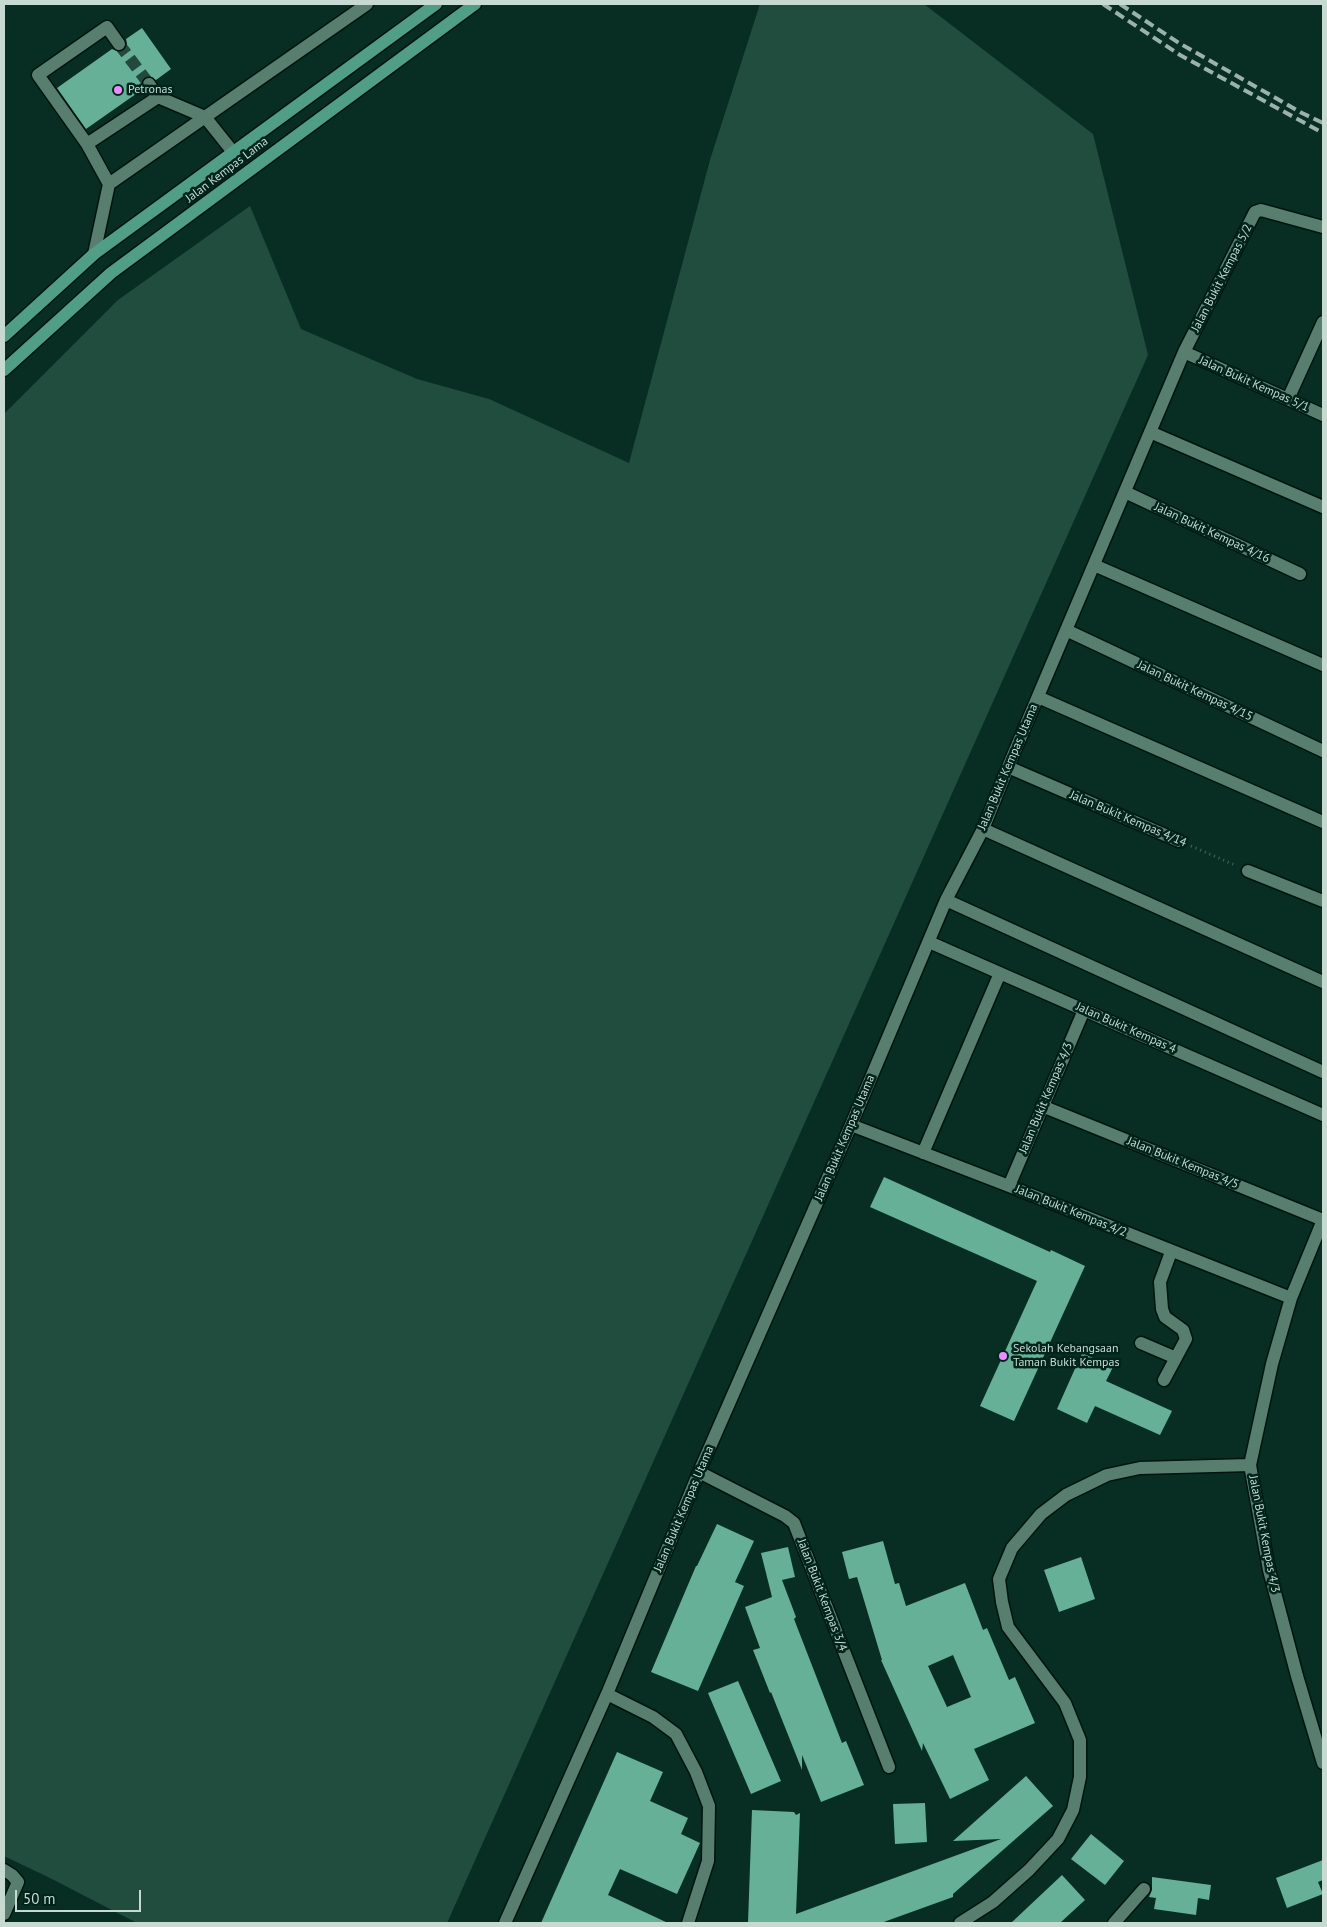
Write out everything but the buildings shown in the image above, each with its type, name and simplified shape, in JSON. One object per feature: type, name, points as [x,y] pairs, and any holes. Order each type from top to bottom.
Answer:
[{"type":"main road","name":"Jalan Kempas Lama","points":[[4,336],[94,254],[436,4]]},
{"type":"main road","name":"Jalan Kempas Lama","points":[[4,370],[111,273],[475,4]]},
{"type":"street","points":[[109,184],[367,4]]},
{"type":"street","points":[[94,254],[109,184],[87,144],[38,74],[107,27],[120,44]]},
{"type":"street","points":[[149,84],[158,96],[205,117],[233,152]]},
{"type":"street","points":[[87,144],[158,96]]},
{"type":"street","name":"Jalan Bukit Kempas 5/2","points":[[1184,352],[1255,212],[1261,210],[1323,227]]},
{"type":"street","points":[[1288,400],[1323,322]]},
{"type":"street","name":"Jalan Bukit Kempas 5/1","points":[[1184,352],[1323,415]]},
{"type":"street","name":"Jalan Bukit Kempas Utama","points":[[506,1923],[607,1694],[699,1472],[851,1125],[946,900],[983,829],[1184,352]]},
{"type":"street","points":[[1150,432],[1323,507]]},
{"type":"street","name":"Jalan Bukit Kempas 4/16","points":[[1125,492],[1300,574]]},
{"type":"street","points":[[1094,565],[1323,665]]},
{"type":"street","name":"Jalan Bukit Kempas 4/15","points":[[1066,630],[1323,751]]},
{"type":"street","points":[[1038,697],[1323,822]]},
{"type":"street","name":"Jalan Bukit Kempas 4/14","points":[[1008,767],[1179,840]]},
{"type":"street","points":[[983,829],[1323,982]]},
{"type":"street","points":[[1248,871],[1323,901]]},
{"type":"street","points":[[946,900],[1323,1072]]},
{"type":"street","name":"Jalan Bukit Kempas 4","points":[[929,942],[1323,1115]]},
{"type":"street","points":[[923,1153],[1000,973]]},
{"type":"street","name":"Jalan Bukit Kempas 4/3","points":[[1008,1186],[1084,1010]]},
{"type":"street","name":"Jalan Bukit Kempas 4/5","points":[[1042,1106],[1323,1220]]},
{"type":"street","name":"Jalan Bukit Kempas 4/2","points":[[851,1125],[1291,1298]]},
{"type":"street","name":"Jalan Bukit Kempas 4/3","points":[[1323,1220],[1291,1298],[1272,1364],[1250,1465],[1269,1570],[1297,1676],[1323,1763]]},
{"type":"street","points":[[1164,1380],[1184,1344],[1186,1334],[1168,1320],[1163,1313],[1160,1282],[1171,1252]]},
{"type":"street","points":[[1141,1342],[1176,1358]]},
{"type":"street","points":[[960,1923],[993,1902],[1029,1870],[1058,1839],[1073,1810],[1080,1777],[1080,1740],[1065,1703],[1008,1627],[999,1579],[1012,1548],[1041,1514],[1066,1496],[1107,1475],[1140,1468],[1250,1465]]},
{"type":"street","name":"Jalan Bukit Kempas 3/4","points":[[699,1472],[785,1516],[794,1523],[889,1767]]},
{"type":"street","points":[[607,1694],[653,1717],[676,1734],[696,1772],[709,1806],[708,1861],[688,1923]]},
{"type":"street","points":[[4,1870],[18,1882],[4,1914]]},
{"type":"street","points":[[1114,1923],[1144,1889]]},
{"type":"path","name":"Jalan Bukit Kempas 4/14","points":[[1179,840],[1248,871]]},
{"type":"green space","points":[[760,4],[924,4],[1093,134],[1148,355],[447,1923],[137,1923],[4,1856],[4,414],[118,300],[250,206],[301,329],[417,379],[489,399],[629,463],[710,160]]},
{"type":"tunnel","points":[[119,44],[149,84]]},
{"type":"railway","points":[[1103,4],[1180,55],[1323,133]]},
{"type":"railway","points":[[1120,4],[1179,43],[1323,123]]},
{"type":"place","name":"Petronas","points":[[118,90]]},
{"type":"place","name":"Sekolah Kebangsaan Taman Bukit Kempas","points":[[1003,1356]]}]
